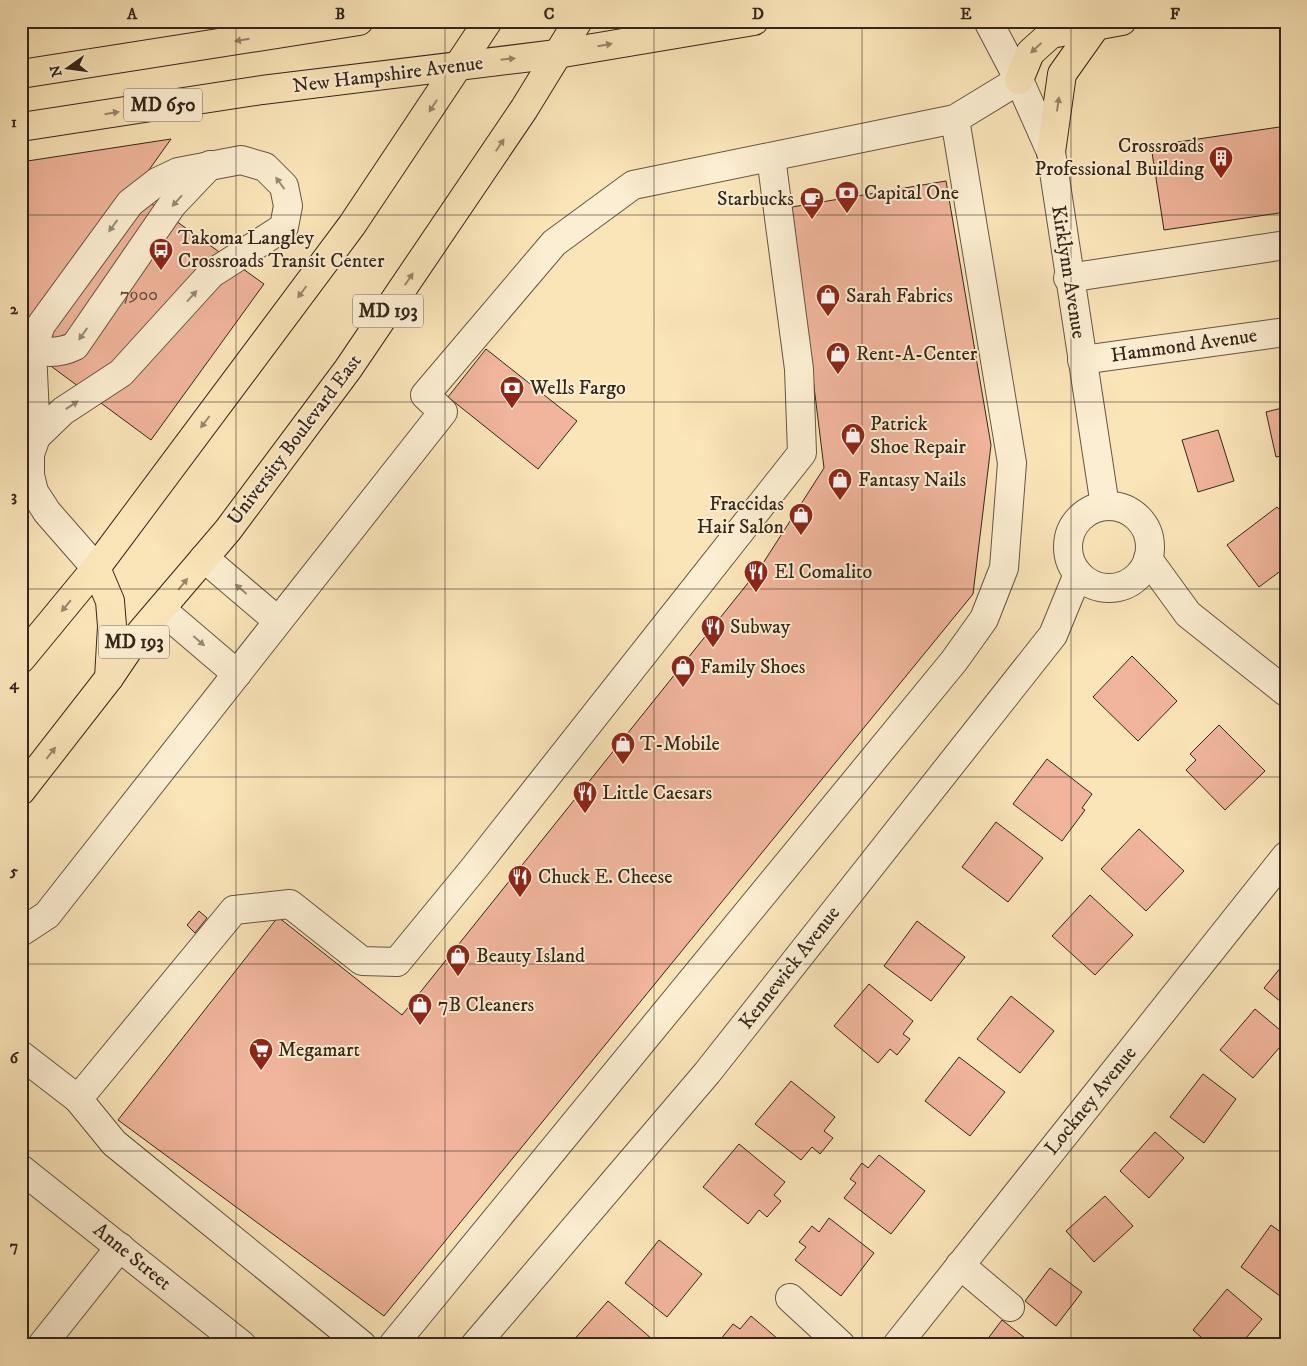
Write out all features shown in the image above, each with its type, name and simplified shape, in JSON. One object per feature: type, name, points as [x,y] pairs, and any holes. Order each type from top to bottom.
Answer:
[{"type":"main road","points":[[21,74],[359,21]]},
{"type":"main road","points":[[21,659],[96,568],[352,225],[488,21]]},
{"type":"main road","name":"University Boulevard East","points":[[21,792],[110,678],[136,638],[162,610],[228,530],[348,370],[504,139],[578,21]]},
{"type":"main road","name":"New Hampshire Avenue","points":[[21,126],[262,90],[557,54],[754,21]]},
{"type":"main road","points":[[1019,80],[1030,53],[1052,34],[1122,21]]},
{"type":"main road","points":[[1050,152],[1062,74],[1096,26]]},
{"type":"main road","points":[[96,568],[110,601],[112,626],[110,678]]},
{"type":"street","name":"Kirklynn Avenue","points":[[988,21],[1019,80],[1050,152],[1068,278],[1105,506]]},
{"type":"street","points":[[21,932],[47,915],[443,412],[424,395],[554,242],[633,185],[956,119],[1019,80]]},
{"type":"street","points":[[393,1345],[954,661],[984,619],[1004,568],[1012,463],[956,119]]},
{"type":"street","points":[[78,1099],[234,910],[290,904],[362,961],[398,962],[802,453],[799,369],[771,157]]},
{"type":"street","points":[[36,437],[63,411],[121,373],[212,274],[284,227],[288,206],[284,186],[265,166],[241,160],[178,172],[157,182],[130,203],[41,325],[27,348],[36,437],[30,454],[30,475],[34,492],[47,512],[96,568]]},
{"type":"street","points":[[27,348],[64,351],[75,346],[172,205],[210,165]]},
{"type":"street","points":[[1068,278],[1286,245]]},
{"type":"street","name":"Hammond Avenue","points":[[1082,360],[1286,332]]},
{"type":"street","points":[[1105,506],[1128,510],[1140,519],[1147,531],[1150,545],[1148,559],[1141,572],[1130,582],[1117,587],[1103,588],[1089,583],[1078,574],[1069,557],[1068,543],[1072,529],[1080,518],[1092,509],[1105,506]]},
{"type":"street","points":[[204,558],[278,621]]},
{"type":"street","points":[[1148,559],[1188,614],[1286,692]]},
{"type":"street","name":"Kennewick Avenue","points":[[475,1345],[707,1074],[1053,635],[1078,574]]},
{"type":"street","points":[[162,610],[237,674]]},
{"type":"street","name":"Lockney Avenue","points":[[897,1345],[1286,856]]},
{"type":"street","points":[[21,1055],[78,1099],[114,1142],[362,1345]]},
{"type":"street","name":"Anne Street","points":[[21,1169],[242,1345]]},
{"type":"street","points":[[42,1345],[120,1247]]},
{"type":"street","points":[[960,1265],[1010,1307]]},
{"type":"street","points":[[790,1298],[841,1345]]},
{"type":"building","name":"Crossroads Professional Building","points":[[1286,126],[1286,212],[1164,230],[1151,146]]},
{"type":"building","points":[[171,139],[134,191],[264,284],[151,440],[21,344],[21,332],[24,325],[21,306],[21,204],[28,203],[21,162]]},
{"type":"building","points":[[946,181],[991,445],[973,594],[384,1316],[118,1120],[278,917],[402,1015],[760,568],[824,468],[792,207]]},
{"type":"building","name":"Wells Fargo","points":[[486,349],[577,421],[538,469],[448,397]]},
{"type":"building","points":[[1286,407],[1286,455],[1276,457],[1266,412]]},
{"type":"building","points":[[1218,430],[1234,481],[1198,492],[1182,440]]},
{"type":"building","points":[[1277,507],[1286,517],[1286,567],[1259,587],[1227,545]]},
{"type":"building","points":[[1132,656],[1177,701],[1138,741],[1093,697]]},
{"type":"building","points":[[1219,725],[1265,771],[1225,810],[1186,770],[1196,760],[1190,754]]},
{"type":"building","points":[[1047,759],[1092,794],[1082,808],[1085,810],[1062,841],[1013,804]]},
{"type":"building","points":[[996,822],[1043,858],[1008,902],[962,867]]},
{"type":"building","points":[[1139,829],[1184,871],[1146,911],[1101,869]]},
{"type":"building","points":[[1090,895],[1133,935],[1095,975],[1052,936]]},
{"type":"building","points":[[199,911],[207,918],[195,933],[187,925]]},
{"type":"building","points":[[917,921],[965,957],[931,1001],[884,966]]},
{"type":"building","points":[[1286,961],[1286,1006],[1264,988]]},
{"type":"building","points":[[869,984],[913,1021],[903,1034],[910,1039],[897,1055],[890,1049],[878,1063],[834,1026]]},
{"type":"building","points":[[1011,996],[1054,1031],[1020,1073],[977,1039]]},
{"type":"building","points":[[1255,1009],[1286,1035],[1286,1040],[1253,1078],[1220,1050]]},
{"type":"building","points":[[959,1057],[1005,1092],[970,1136],[925,1101]]},
{"type":"building","points":[[1203,1074],[1236,1099],[1204,1143],[1170,1117]]},
{"type":"building","points":[[791,1081],[835,1117],[824,1131],[833,1138],[820,1154],[812,1147],[801,1160],[755,1124]]},
{"type":"building","points":[[1155,1132],[1184,1158],[1149,1198],[1120,1171]]},
{"type":"building","points":[[739,1144],[785,1182],[774,1195],[781,1201],[767,1217],[759,1210],[748,1224],[703,1187]]},
{"type":"building","points":[[879,1155],[925,1191],[891,1234],[844,1198],[856,1183],[850,1179],[862,1163],[868,1168]]},
{"type":"building","points":[[1105,1196],[1133,1226],[1094,1262],[1066,1231]]},
{"type":"building","points":[[829,1218],[874,1253],[841,1296],[795,1260],[806,1247],[799,1242],[812,1226],[819,1232]]},
{"type":"building","points":[[1271,1225],[1286,1236],[1286,1288],[1280,1296],[1241,1267]]},
{"type":"building","points":[[659,1240],[702,1274],[667,1317],[625,1283]]},
{"type":"building","points":[[1050,1268],[1082,1292],[1056,1326],[1025,1301]]},
{"type":"building","points":[[1227,1289],[1262,1319],[1240,1345],[1210,1345],[1193,1330]]},
{"type":"building","points":[[608,1301],[652,1339],[647,1345],[571,1343]]},
{"type":"building","points":[[751,1316],[785,1345],[726,1345],[720,1340],[733,1324],[740,1329]]},
{"type":"building","points":[[1002,1320],[1034,1345],[983,1345]]},
{"type":"place","name":"Crossroads Professional Building","points":[[1221,179]]},
{"type":"place","name":"Capital One","points":[[847,214]]},
{"type":"place","name":"Starbucks","points":[[812,220]]},
{"type":"place","name":"Takoma Langley Crossroads Transit Center","points":[[161,271]]},
{"type":"place","name":"Sarah Fabrics","points":[[828,317]]},
{"type":"place","name":"Rent-A-Center","points":[[838,375]]},
{"type":"place","name":"Wells Fargo","points":[[512,409]]},
{"type":"place","name":"Patrick Shoe Repair","points":[[853,456]]},
{"type":"place","name":"Fantasy Nails","points":[[840,501]]},
{"type":"place","name":"Fraccidas Hair Salon","points":[[801,536]]},
{"type":"place","name":"El Comalito","points":[[756,593]]},
{"type":"place","name":"Subway","points":[[713,648]]},
{"type":"place","name":"Family Shoes","points":[[683,688]]},
{"type":"place","name":"T-Mobile","points":[[623,765]]},
{"type":"place","name":"Little Caesars","points":[[585,814]]},
{"type":"place","name":"Chuck E. Cheese","points":[[520,898]]},
{"type":"place","name":"Beauty Island","points":[[458,977]]},
{"type":"place","name":"7B Cleaners","points":[[420,1026]]},
{"type":"place","name":"Megamart","points":[[261,1071]]}]
